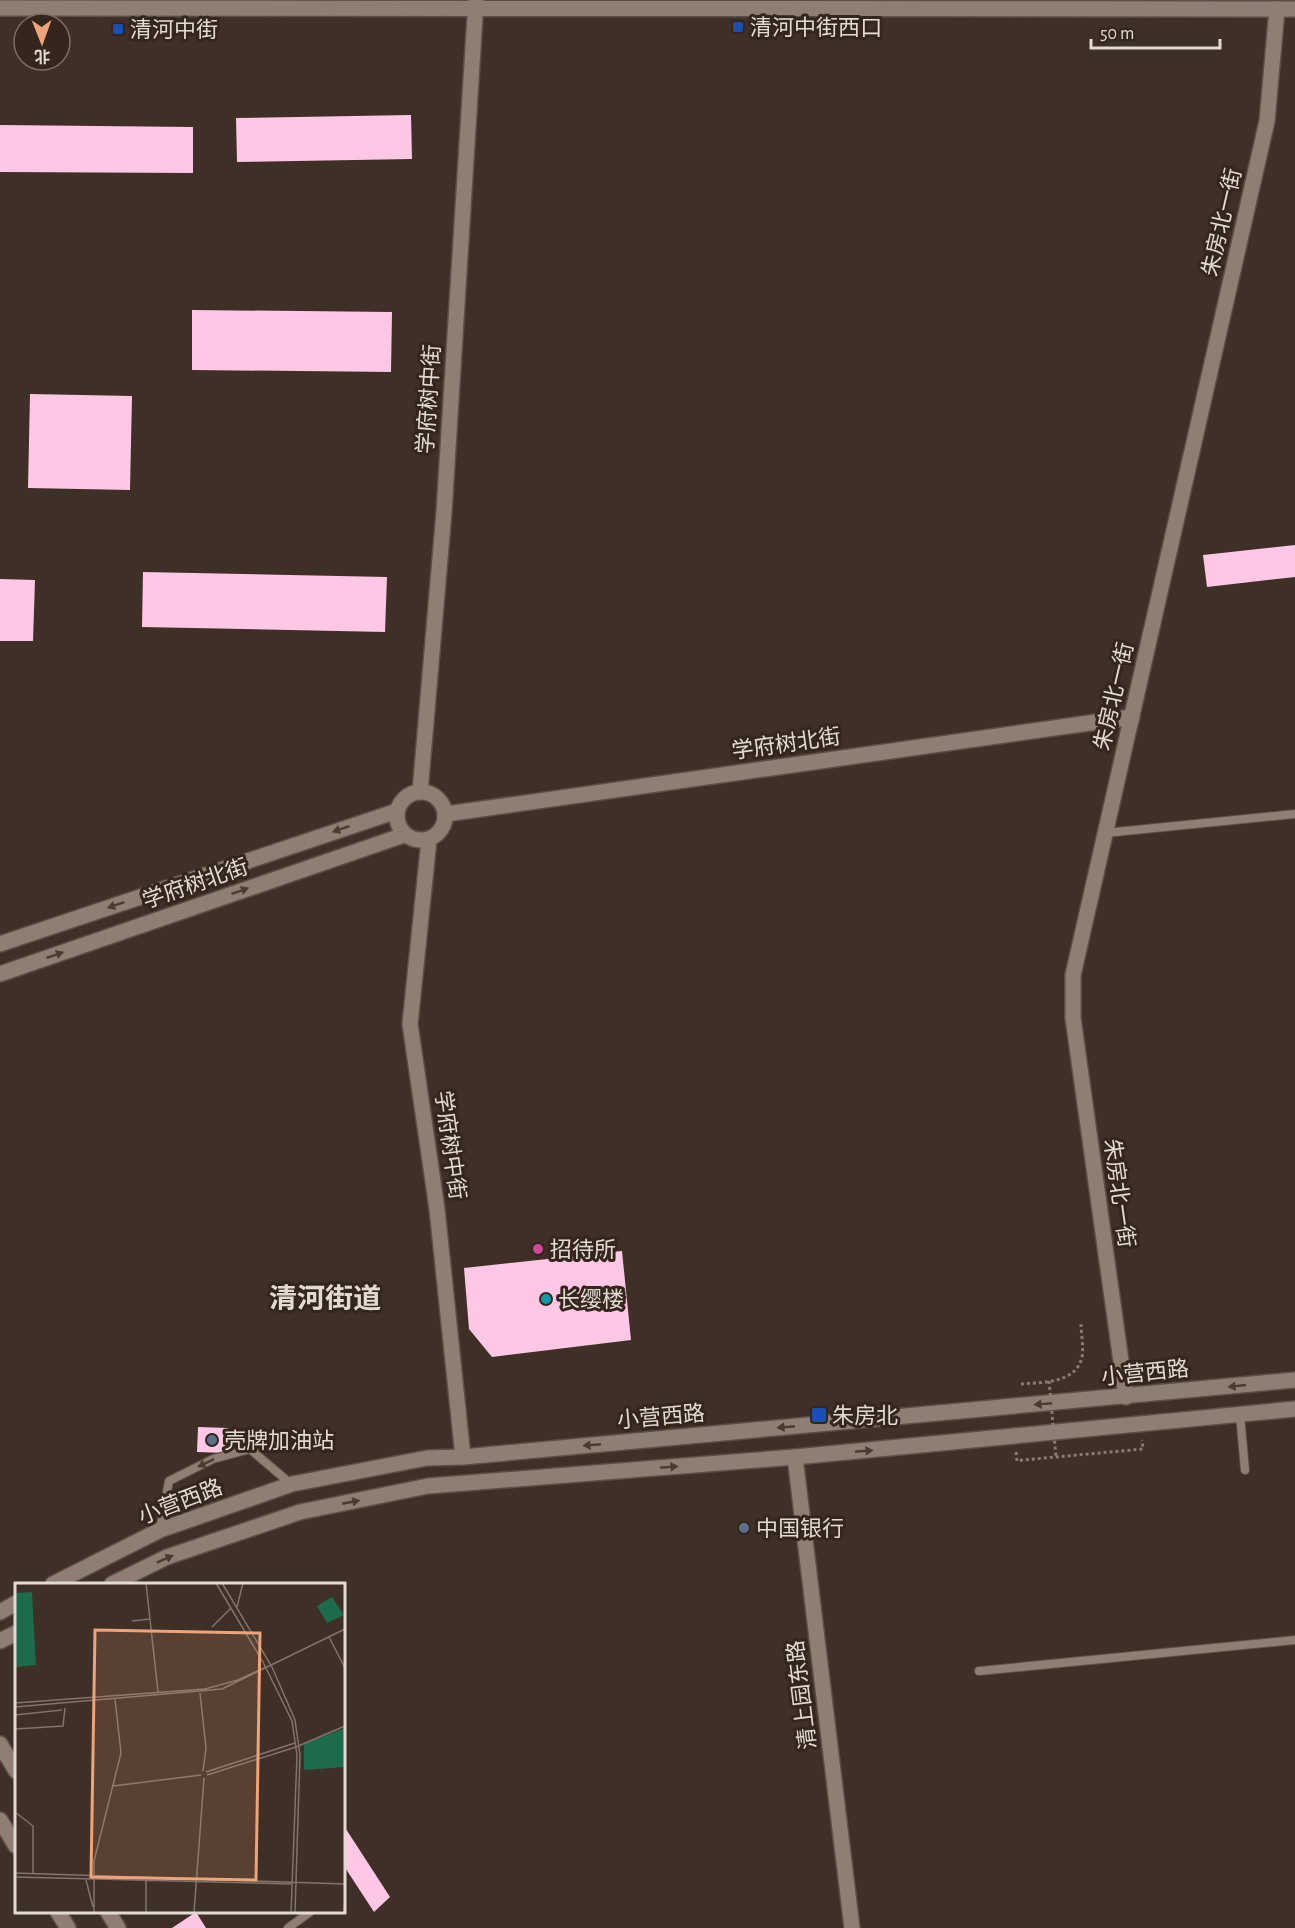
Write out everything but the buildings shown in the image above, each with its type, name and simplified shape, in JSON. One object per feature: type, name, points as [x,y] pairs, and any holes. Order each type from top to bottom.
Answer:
[{"type":"street","points":[[0,8],[476,4],[1277,4],[1295,9]]},
{"type":"street","name":"学府树中街","points":[[420,792],[444,512],[476,4]]},
{"type":"street","name":"朱房北一街","points":[[1126,1396],[1072,1018],[1073,975],[1267,121],[1277,4]]},
{"type":"street","name":"学府树北街","points":[[446,814],[1132,717]]},
{"type":"street","points":[[420,792],[431,794],[441,801],[446,814],[442,829],[429,840],[416,841],[404,835],[397,824],[397,811],[400,802],[408,795],[420,792]]},
{"type":"street","name":"学府树北街","points":[[0,944],[397,811]]},
{"type":"street","name":"学府树北街","points":[[0,974],[404,835]]},
{"type":"street","name":"学府树中街","points":[[429,840],[410,1024],[437,1209],[463,1457]]},
{"type":"street","name":"小营西路","points":[[55,1583],[160,1530],[292,1485],[427,1458],[463,1457],[1295,1380]]},
{"type":"street","points":[[114,1583],[167,1557],[300,1512],[428,1486],[795,1457],[1295,1409]]},
{"type":"street","name":"清上园东路","points":[[795,1457],[852,1928]]},
{"type":"street","points":[[0,1612],[15,1604]]},
{"type":"street","points":[[0,1641],[15,1634]]},
{"type":"street","points":[[0,1744],[15,1769]]},
{"type":"street","points":[[0,1820],[15,1844]]},
{"type":"street","points":[[59,1913],[68,1928]]},
{"type":"street","points":[[109,1913],[118,1928]]},
{"type":"lane","points":[[1105,833],[1295,814]]},
{"type":"lane","points":[[1240,1415],[1245,1470]]},
{"type":"lane","points":[[160,1530],[169,1481],[213,1459],[250,1449],[292,1485]]},
{"type":"lane","points":[[979,1671],[1295,1640]]},
{"type":"lane","points":[[288,1928],[307,1913]]},
{"type":"path","points":[[1022,1384],[1062,1380],[1071,1374],[1082,1360],[1081,1324]]},
{"type":"path","points":[[1049,1381],[1056,1457]]},
{"type":"path","points":[[1016,1452],[1017,1461],[1143,1449],[1142,1440]]},
{"type":"place","name":"清河中街西口","points":[[738,27]]},
{"type":"place","name":"清河中街","points":[[118,29]]},
{"type":"place","name":"招待所","points":[[538,1249]]},
{"type":"place","name":"长缨楼","points":[[546,1299]]},
{"type":"place","name":"朱房北","points":[[819,1415]]},
{"type":"place","name":"壳牌加油站","points":[[212,1440]]},
{"type":"place","name":"中国银行","points":[[744,1528]]},
{"type":"district","name":"清河街道","points":[[325,1298]]}]
